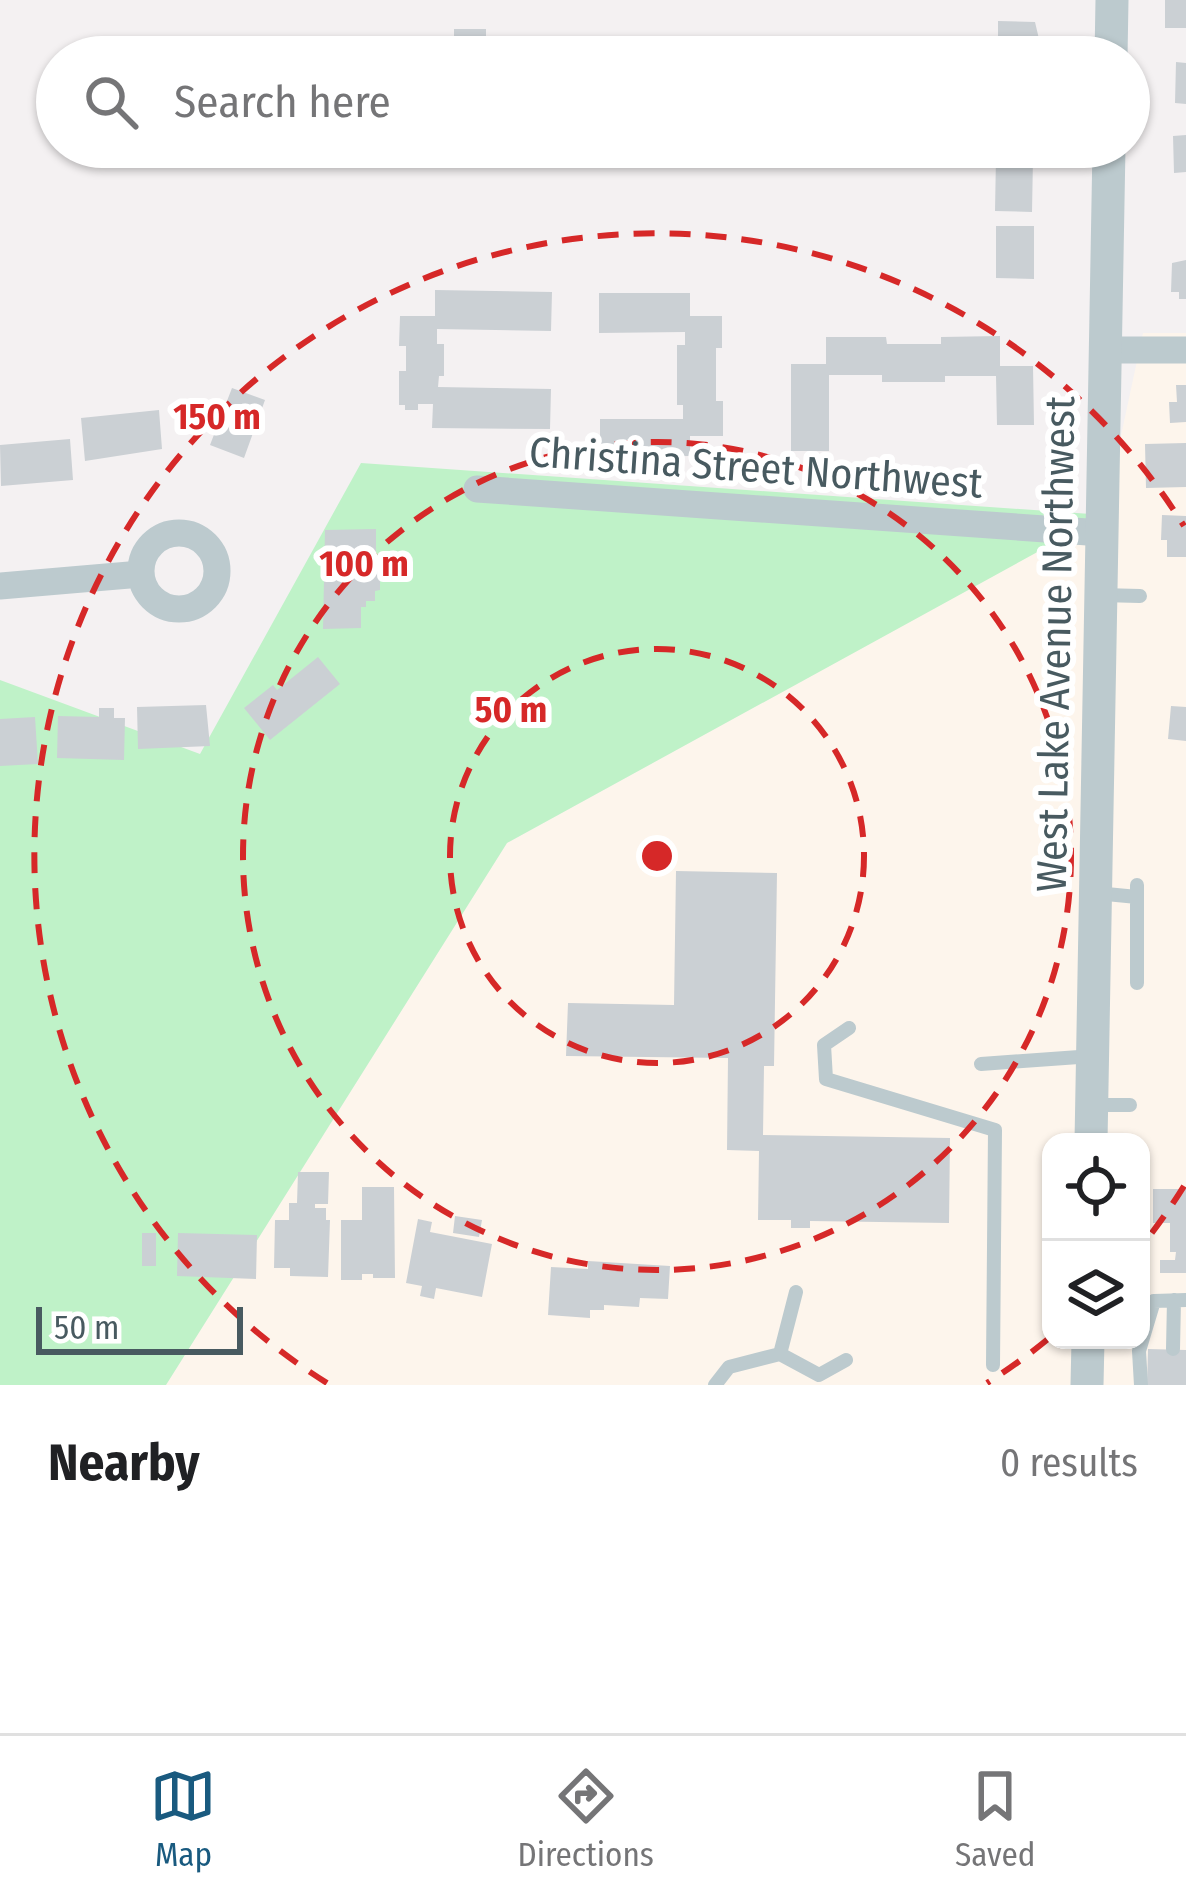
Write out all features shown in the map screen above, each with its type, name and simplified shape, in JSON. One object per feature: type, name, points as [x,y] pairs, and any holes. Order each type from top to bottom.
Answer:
[{"type":"street","points":[[1111,36],[1112,0]]},
{"type":"street","name":"West Lake Avenue Northwest","points":[[1091,1133],[1109,168]]},
{"type":"street","points":[[1105,350],[1186,350]]},
{"type":"street","name":"Christina Street Northwest","points":[[477,489],[1102,532]]},
{"type":"street","points":[[0,586],[141,574]]},
{"type":"street","points":[[1087,1385],[1088,1349]]},
{"type":"lane","points":[[1101,596],[1140,596]]},
{"type":"lane","points":[[1096,893],[1137,891],[1137,983]]},
{"type":"lane","points":[[849,1028],[824,1045],[826,1079],[995,1130],[993,1365]]},
{"type":"lane","points":[[982,1064],[1093,1056]]},
{"type":"lane","points":[[1092,1105],[1130,1105]]},
{"type":"lane","points":[[779,1354],[796,1292]]},
{"type":"lane","points":[[1141,1385],[1139,1351],[1154,1301],[1180,1300],[1173,1349]]},
{"type":"lane","points":[[715,1385],[729,1367],[779,1354],[819,1375],[846,1360]]},
{"type":"shaded area","points":[[1143,333],[1186,333],[1186,1385],[166,1385],[507,843],[1104,515]]},
{"type":"green space","points":[[361,463],[1105,515],[507,843],[166,1385],[0,1385],[0,680],[200,754]]},
{"type":"building","points":[[1165,0],[1186,0],[1186,28],[1165,28]]},
{"type":"building","points":[[998,21],[1035,22],[1038,36],[998,36]]},
{"type":"building","points":[[454,29],[486,29],[486,36],[454,36]]},
{"type":"building","points":[[1176,62],[1186,63],[1186,104],[1175,103]]},
{"type":"building","points":[[1186,135],[1186,172],[1174,173],[1173,136]]},
{"type":"building","points":[[996,168],[1033,168],[1032,212],[995,211]]},
{"type":"building","points":[[996,226],[1034,226],[1034,279],[996,278]]},
{"type":"building","points":[[1186,260],[1186,299],[1179,299],[1179,292],[1171,292],[1172,263]]},
{"type":"building","points":[[435,290],[552,292],[551,331],[437,329],[437,344],[444,344],[444,376],[439,376],[438,387],[551,389],[550,429],[432,428],[433,404],[418,404],[418,410],[399,405],[399,371],[406,371],[406,346],[399,346],[400,316],[435,316]]},
{"type":"building","points":[[599,293],[690,293],[690,316],[722,316],[722,348],[716,348],[716,401],[723,401],[723,436],[690,436],[690,456],[600,457],[600,419],[683,419],[683,405],[677,405],[677,345],[685,345],[685,332],[599,333]]},
{"type":"building","points":[[1000,336],[1000,366],[1033,366],[1034,425],[997,425],[996,376],[882,382],[882,375],[829,375],[829,451],[791,451],[791,364],[826,364],[826,337],[886,337],[887,344],[941,344],[941,337]]},
{"type":"building","points":[[1176,385],[1186,385],[1186,422],[1170,423],[1169,402],[1177,402]]},
{"type":"building","points":[[232,388],[265,400],[244,458],[210,445]]},
{"type":"building","points":[[159,410],[162,449],[85,461],[81,418]]},
{"type":"building","points":[[70,439],[73,480],[1,486],[0,445]]},
{"type":"building","points":[[1186,443],[1186,487],[1146,488],[1145,444]]},
{"type":"building","points":[[1162,515],[1186,516],[1186,557],[1167,557],[1167,540],[1161,540]]},
{"type":"building","points":[[376,529],[380,590],[375,591],[375,601],[361,607],[361,628],[323,629],[325,530]]},
{"type":"building","points":[[318,657],[340,684],[270,740],[244,708],[273,685],[277,690]]},
{"type":"building","points":[[206,705],[210,746],[138,749],[137,707]]},
{"type":"building","points":[[1171,706],[1186,707],[1186,741],[1168,739]]},
{"type":"building","points":[[99,708],[114,708],[114,718],[125,718],[124,760],[57,758],[58,716],[99,717]]},
{"type":"building","points":[[35,717],[38,764],[0,766],[0,719]]},
{"type":"building","points":[[676,871],[777,873],[774,1066],[764,1066],[763,1135],[950,1138],[949,1223],[810,1221],[810,1228],[791,1228],[791,1220],[758,1220],[759,1151],[727,1150],[728,1058],[566,1056],[568,1003],[674,1005]]},
{"type":"building","points":[[298,1172],[329,1172],[328,1204],[315,1204],[315,1208],[326,1208],[326,1220],[330,1220],[328,1277],[290,1276],[290,1268],[274,1268],[275,1220],[289,1220],[289,1203],[297,1203]]},
{"type":"building","points":[[362,1187],[394,1187],[395,1278],[362,1274],[362,1280],[341,1280],[341,1220],[362,1220]]},
{"type":"building","points":[[1153,1189],[1186,1189],[1186,1273],[1160,1273],[1160,1260],[1175,1260],[1176,1252],[1170,1252],[1170,1223],[1153,1223]]},
{"type":"building","points":[[455,1216],[482,1220],[479,1237],[453,1233]]},
{"type":"building","points":[[418,1219],[432,1222],[430,1232],[492,1244],[482,1297],[436,1288],[434,1299],[420,1296],[422,1286],[406,1283]]},
{"type":"building","points":[[142,1233],[156,1233],[156,1266],[142,1266]]},
{"type":"building","points":[[178,1233],[257,1235],[256,1279],[177,1276]]},
{"type":"building","points":[[588,1261],[670,1266],[668,1299],[640,1298],[639,1307],[604,1305],[604,1310],[590,1310],[590,1318],[548,1315],[551,1267],[588,1269]]},
{"type":"building","points":[[1148,1349],[1186,1350],[1186,1385],[1147,1385]]}]
